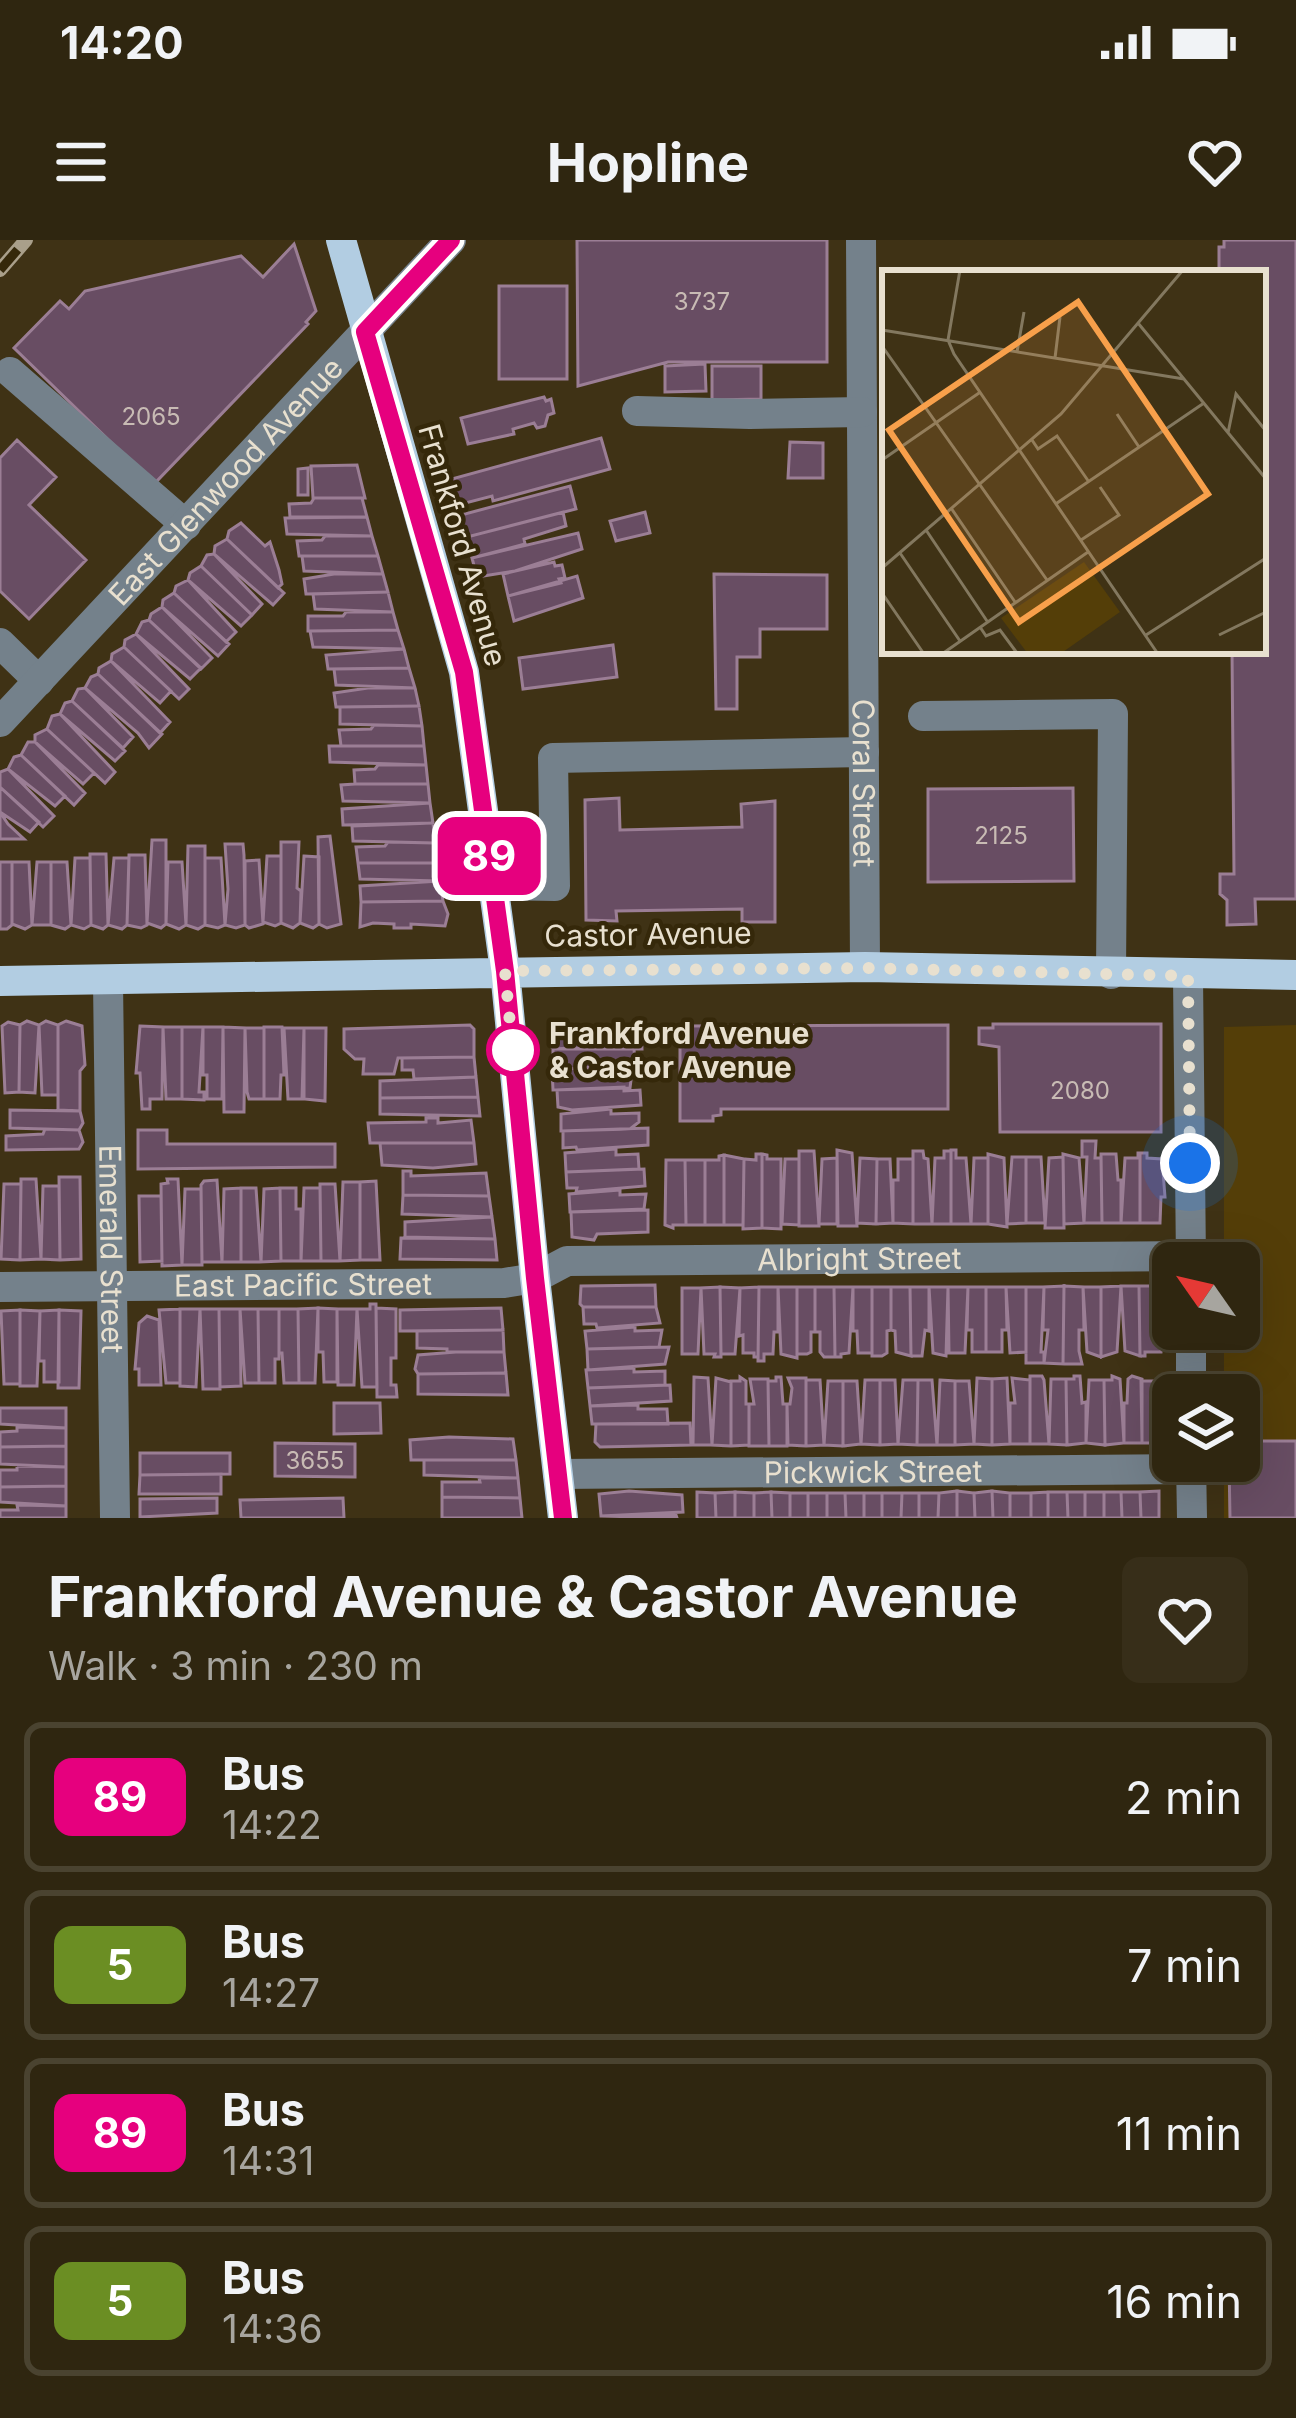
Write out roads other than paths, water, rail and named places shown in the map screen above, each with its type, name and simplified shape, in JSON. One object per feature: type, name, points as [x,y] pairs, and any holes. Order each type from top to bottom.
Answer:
[{"type":"main road","name":"Frankford Avenue","points":[[340,240],[464,672],[505,971],[563,1518]]},
{"type":"main road","name":"Castor Avenue","points":[[0,981],[865,968],[1296,975]]},
{"type":"street","name":"East Glenwood Avenue","points":[[0,722],[451,240]]},
{"type":"street","name":"Coral Street","points":[[861,240],[865,968]]},
{"type":"street","points":[[10,373],[186,525]]},
{"type":"street","points":[[637,411],[862,412]]},
{"type":"street","points":[[0,643],[39,681]]},
{"type":"street","points":[[923,716],[1113,714],[1111,974]]},
{"type":"street","points":[[493,885],[556,886],[553,758],[864,752]]},
{"type":"street","points":[[1188,976],[1191,1242]]},
{"type":"street","name":"Emerald Street","points":[[108,982],[116,1518]]},
{"type":"street","name":"Albright Street","points":[[535,1278],[566,1261],[1152,1260]]},
{"type":"street","name":"East Pacific Street","points":[[0,1287],[504,1283],[535,1278]]},
{"type":"street","name":"Pickwick Street","points":[[557,1474],[1152,1466]]},
{"type":"street","points":[[1191,1482],[1192,1518]]},
{"type":"railway","points":[[0,270],[26,240]]},
{"type":"place","name":"Frankford Avenue & Castor Avenue","points":[[513,1050]]}]
